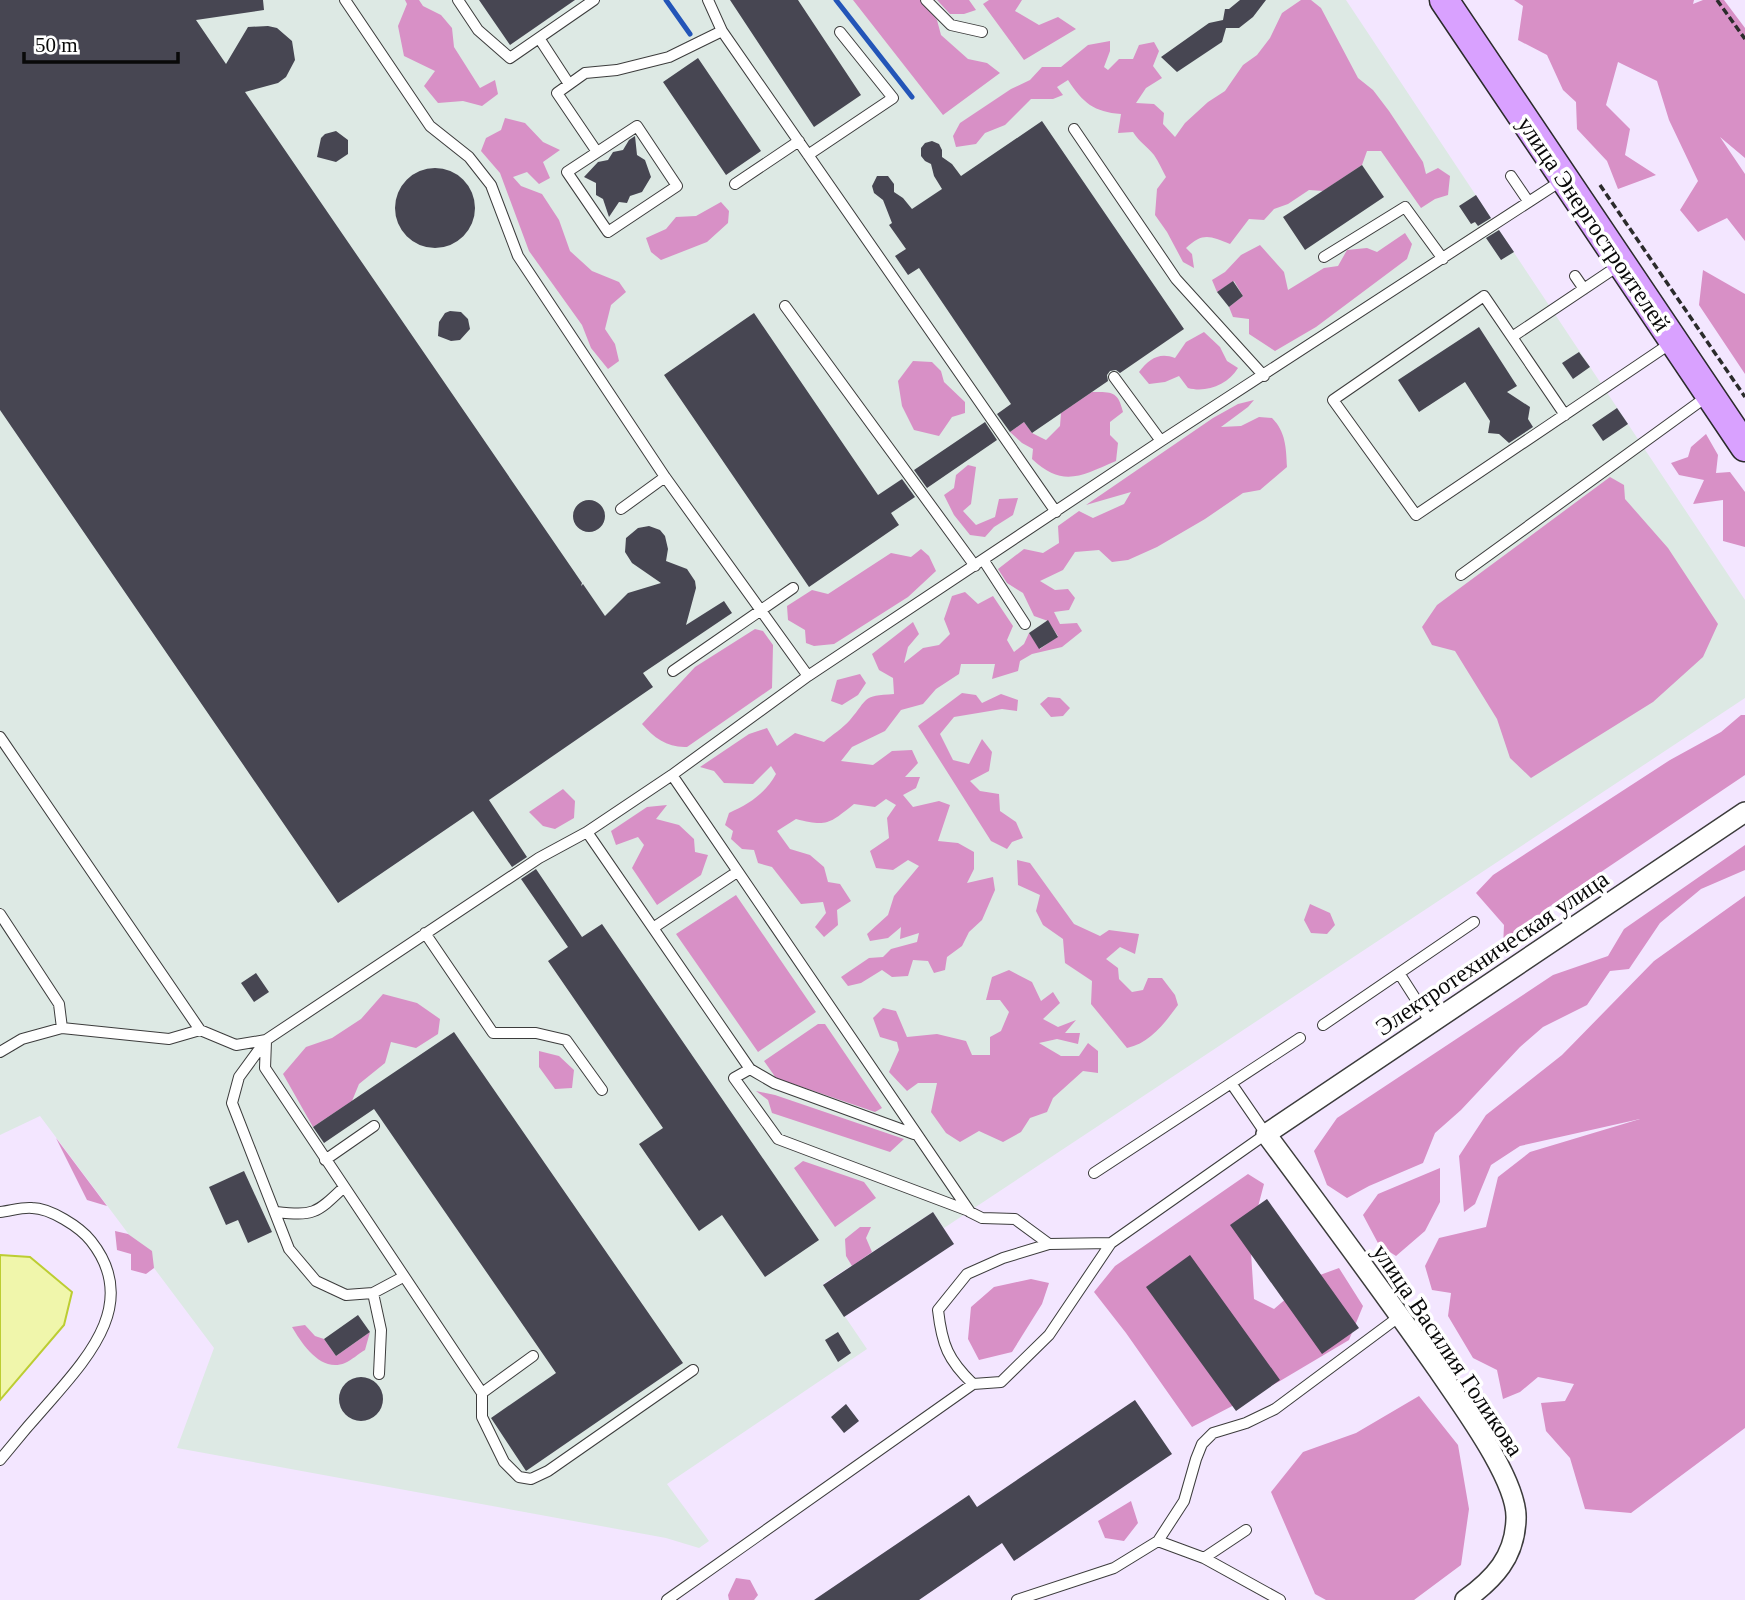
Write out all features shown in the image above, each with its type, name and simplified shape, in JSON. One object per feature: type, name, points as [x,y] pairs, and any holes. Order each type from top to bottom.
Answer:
[{"type":"main road","name":"улица Энергостроителей","points":[[1444,0],[1745,447]]},
{"type":"street","name":"Электротехническая улица","points":[[1266,1134],[1745,812]]},
{"type":"street","name":"улица Василия Голикова","points":[[1266,1134],[1400,1316],[1484,1439],[1508,1485],[1517,1517],[1509,1557],[1483,1587],[1465,1600]]},
{"type":"lane","points":[[345,0],[430,126],[469,157],[491,186],[517,256],[665,477],[808,676]]},
{"type":"lane","points":[[457,0],[478,30],[510,58],[594,0]]},
{"type":"lane","points":[[708,0],[722,31],[1056,512]]},
{"type":"lane","points":[[926,0],[951,25],[982,32]]},
{"type":"lane","points":[[597,152],[557,93],[585,73],[617,70],[670,57],[722,31]]},
{"type":"lane","points":[[808,155],[893,98],[839,32]]},
{"type":"lane","points":[[539,38],[569,84]]},
{"type":"lane","points":[[637,126],[677,186],[608,232],[567,172],[597,152],[637,126]]},
{"type":"lane","points":[[1074,129],[1175,279],[1264,376]]},
{"type":"lane","points":[[735,184],[799,141]]},
{"type":"lane","points":[[1511,176],[1528,201]]},
{"type":"lane","points":[[403,1277],[373,1293],[346,1295],[316,1281],[289,1249],[232,1103],[239,1077],[266,1040],[539,858],[587,832],[672,775],[808,676],[1564,178]]},
{"type":"lane","points":[[1324,257],[1405,206],[1443,259]]},
{"type":"lane","points":[[1512,337],[1621,263]]},
{"type":"lane","points":[[1575,276],[1584,289]]},
{"type":"lane","points":[[1565,415],[1484,296],[1333,400],[1416,515],[1565,415],[1674,341]]},
{"type":"lane","points":[[785,306],[1025,624]]},
{"type":"lane","points":[[1114,377],[1161,442]]},
{"type":"lane","points":[[1461,575],[1710,395]]},
{"type":"lane","points":[[621,509],[665,477]]},
{"type":"lane","points":[[673,671],[793,588]]},
{"type":"lane","points":[[0,737],[200,1030],[236,1045],[266,1040]]},
{"type":"lane","points":[[672,775],[970,1212]]},
{"type":"lane","points":[[587,832],[750,1069],[774,1083],[915,1134]]},
{"type":"lane","points":[[653,928],[737,872]]},
{"type":"lane","points":[[0,914],[59,1004],[62,1028]]},
{"type":"lane","points":[[1323,1025],[1474,922]]},
{"type":"lane","points":[[425,933],[493,1033],[536,1033],[566,1040],[602,1090]]},
{"type":"lane","points":[[1399,973],[1431,1023]]},
{"type":"lane","points":[[0,1052],[22,1039],[62,1028],[169,1039],[200,1030]]},
{"type":"lane","points":[[1094,1173],[1300,1038]]},
{"type":"lane","points":[[266,1040],[265,1069],[482,1393],[482,1417],[504,1462],[519,1477],[531,1479],[548,1471],[693,1370]]},
{"type":"lane","points":[[750,1069],[734,1078],[778,1139],[982,1218],[1015,1219],[1049,1244]]},
{"type":"lane","points":[[673,1598],[973,1384],[1001,1382],[1049,1335],[1111,1243],[1266,1134],[1231,1083]]},
{"type":"lane","points":[[325,1160],[374,1126]]},
{"type":"lane","points":[[276,1212],[304,1215],[324,1206],[343,1188]]},
{"type":"lane","points":[[0,1212],[33,1208],[63,1219],[85,1233],[103,1256],[111,1283],[108,1317],[88,1357],[0,1460]]},
{"type":"lane","points":[[973,1384],[954,1366],[941,1335],[938,1310],[967,1274],[1003,1258],[1049,1244],[1111,1243]]},
{"type":"lane","points":[[373,1293],[381,1330],[379,1374]]},
{"type":"lane","points":[[1017,1600],[1114,1568],[1158,1541],[1184,1501],[1202,1444],[1213,1433],[1247,1423],[1275,1409],[1400,1316]]},
{"type":"lane","points":[[482,1393],[533,1356]]},
{"type":"lane","points":[[1204,1558],[1246,1530]]},
{"type":"lane","points":[[1158,1541],[1204,1558],[1280,1600]]},
{"type":"path","points":[[1717,0],[1745,39]]},
{"type":"path","points":[[1598,181],[1745,397]]},
{"type":"shaded area","points":[[0,0],[1346,0],[1745,600],[1745,698],[944,1228],[933,1212],[823,1284],[867,1349],[667,1484],[709,1541],[699,1548],[666,1538],[177,1448],[214,1348],[40,1116],[0,1135]]},
{"type":"shaded area","points":[[405,0],[419,0],[423,6],[441,15],[452,28],[454,47],[480,88],[495,80],[498,94],[482,106],[463,101],[438,103],[424,86],[435,71],[404,56],[398,26],[407,4]]},
{"type":"shaded area","points":[[853,0],[920,0],[937,20],[941,35],[968,59],[987,63],[1000,73],[943,115]]},
{"type":"shaded area","points":[[937,0],[969,0],[976,10],[964,14],[950,14]]},
{"type":"shaded area","points":[[989,0],[1022,0],[1015,11],[1039,25],[1058,17],[1076,29],[1024,60],[983,4]]},
{"type":"shaded area","points":[[1301,0],[1311,0],[1321,8],[1358,78],[1373,90],[1389,111],[1423,162],[1426,174],[1438,168],[1450,176],[1448,195],[1421,208],[1381,151],[1367,151],[1362,165],[1323,191],[1309,190],[1288,204],[1274,209],[1264,220],[1249,219],[1230,244],[1207,237],[1192,243],[1186,248],[1192,254],[1194,268],[1183,262],[1155,215],[1157,189],[1166,177],[1154,155],[1133,132],[1118,133],[1121,114],[1103,111],[1090,105],[1068,80],[1057,87],[1063,95],[1053,99],[1031,99],[1005,125],[985,133],[976,144],[956,147],[953,136],[960,123],[1011,89],[1030,80],[1042,67],[1061,67],[1088,45],[1110,41],[1110,51],[1104,67],[1108,70],[1119,59],[1133,59],[1139,45],[1154,42],[1159,51],[1153,66],[1162,78],[1146,88],[1136,103],[1154,104],[1164,113],[1163,124],[1175,137],[1185,123],[1225,91],[1243,65],[1257,55],[1270,38],[1282,13]]},
{"type":"shaded area","points":[[1514,0],[1694,0],[1693,4],[1703,0],[1724,0],[1745,28],[1745,158],[1720,137],[1745,174],[1745,241],[1727,218],[1698,232],[1680,210],[1698,181],[1669,120],[1657,81],[1618,62],[1606,105],[1630,129],[1625,155],[1656,175],[1618,189],[1607,161],[1577,129],[1576,102],[1563,90],[1547,55],[1518,40],[1523,6]]},
{"type":"shaded area","points":[[505,118],[525,123],[543,142],[560,150],[543,162],[550,178],[539,184],[527,172],[513,177],[521,186],[542,194],[559,220],[570,251],[592,271],[619,282],[626,292],[611,305],[605,329],[615,344],[619,361],[608,369],[591,348],[582,325],[529,251],[500,173],[481,151],[486,138],[501,130]]},
{"type":"shaded area","points":[[721,202],[729,211],[728,223],[707,242],[661,260],[651,252],[646,238],[666,229],[676,217],[696,216]]},
{"type":"shaded area","points":[[1405,233],[1412,244],[1407,259],[1316,327],[1275,351],[1249,334],[1249,319],[1233,317],[1229,307],[1243,296],[1234,281],[1217,292],[1212,280],[1225,272],[1241,255],[1260,245],[1284,272],[1288,290],[1324,268],[1338,266],[1347,250],[1367,248],[1377,252]]},
{"type":"shaded area","points":[[1703,270],[1745,294],[1745,374],[1699,305]]},
{"type":"shaded area","points":[[1204,332],[1220,347],[1227,361],[1238,368],[1223,383],[1202,389],[1188,388],[1179,376],[1165,382],[1149,384],[1139,372],[1155,358],[1175,358],[1186,342]]},
{"type":"shaded area","points":[[913,361],[932,362],[941,371],[944,382],[965,402],[965,413],[952,417],[939,436],[914,430],[902,406],[898,381]]},
{"type":"shaded area","points":[[1092,392],[1113,394],[1121,405],[1123,412],[1110,422],[1110,435],[1118,443],[1116,461],[1082,475],[1053,474],[1032,459],[1033,449],[1010,432],[1024,422],[1032,433],[1046,440],[1060,426],[1061,413]]},
{"type":"shaded area","points":[[1254,400],[1221,427],[1241,426],[1259,417],[1272,418],[1283,435],[1287,467],[1260,490],[1243,493],[1157,547],[1128,560],[1112,562],[1099,550],[1075,552],[1063,570],[1040,581],[1055,590],[1068,589],[1075,598],[1069,610],[1054,612],[1060,624],[1077,623],[1082,631],[1062,647],[1032,654],[1020,661],[1018,671],[992,679],[995,664],[961,664],[959,674],[936,689],[923,704],[901,710],[885,731],[852,747],[841,761],[873,765],[892,751],[912,750],[918,763],[905,777],[920,777],[916,788],[903,795],[913,807],[939,801],[950,805],[938,841],[958,843],[974,852],[974,869],[967,883],[993,877],[995,890],[982,920],[969,932],[962,946],[947,957],[945,970],[934,973],[928,961],[913,960],[908,976],[892,977],[882,970],[861,983],[848,986],[841,977],[869,958],[883,957],[891,949],[917,942],[919,933],[900,939],[901,927],[888,938],[870,941],[867,934],[888,915],[894,896],[919,866],[908,860],[893,870],[876,868],[870,851],[889,838],[887,818],[896,805],[886,799],[875,807],[854,804],[833,820],[815,823],[796,819],[777,831],[790,849],[810,855],[824,867],[828,882],[840,884],[851,901],[837,910],[838,925],[824,937],[815,927],[826,913],[823,902],[801,904],[772,867],[758,863],[754,850],[742,849],[731,839],[733,831],[725,825],[729,813],[750,802],[767,787],[776,774],[771,766],[753,784],[724,783],[714,771],[700,767],[749,734],[767,728],[777,746],[795,733],[824,742],[847,723],[867,699],[894,694],[893,678],[879,670],[872,654],[913,622],[919,634],[908,647],[904,663],[923,648],[939,645],[950,634],[944,619],[952,596],[965,592],[978,604],[993,596],[1013,626],[1007,640],[1014,652],[1024,644],[1029,633],[1040,649],[1058,636],[1048,621],[1034,616],[1023,593],[1007,583],[998,569],[1024,549],[1043,553],[1059,543],[1058,526],[1079,511],[1093,518],[1124,504],[1131,492],[1086,505],[1213,418],[1238,404]]},
{"type":"shaded area","points":[[1706,434],[1718,455],[1716,473],[1730,472],[1745,492],[1745,547],[1723,541],[1723,500],[1693,504],[1704,480],[1679,475],[1671,463],[1688,457],[1691,447]]},
{"type":"shaded area","points":[[968,465],[976,467],[971,504],[963,511],[976,525],[995,517],[999,499],[1018,498],[1013,515],[994,527],[985,537],[970,535],[954,515],[944,495],[954,488],[956,475]]},
{"type":"shaded area","points":[[1610,477],[1624,485],[1625,499],[1668,548],[1718,624],[1703,657],[1653,702],[1531,778],[1510,758],[1497,719],[1455,651],[1432,645],[1422,627],[1437,605]]},
{"type":"shaded area","points":[[921,549],[929,556],[936,571],[908,597],[834,644],[814,646],[806,643],[805,630],[788,620],[787,606],[812,590],[828,594],[891,553],[911,557]]},
{"type":"shaded area","points":[[755,629],[763,631],[773,645],[772,688],[687,747],[674,746],[651,734],[642,724],[695,667]]},
{"type":"shaded area","points":[[860,674],[866,683],[858,695],[842,705],[831,701],[837,680]]},
{"type":"shaded area","points":[[962,693],[976,695],[982,703],[1001,694],[1018,700],[1017,711],[1002,709],[954,717],[940,734],[953,760],[969,764],[982,739],[992,752],[989,771],[970,781],[980,791],[999,794],[1000,811],[1016,822],[1023,838],[1012,842],[1007,849],[991,841],[918,726]]},
{"type":"shaded area","points":[[1048,697],[1060,698],[1070,708],[1063,716],[1051,717],[1040,704]]},
{"type":"shaded area","points":[[1741,715],[1745,715],[1745,775],[1549,907],[1527,934],[1503,947],[1504,925],[1476,893],[1493,875],[1670,760],[1721,732]]},
{"type":"shaded area","points":[[563,789],[575,801],[574,818],[555,829],[543,826],[529,812]]},
{"type":"shaded area","points":[[667,805],[656,819],[679,825],[694,839],[695,852],[708,855],[701,875],[657,905],[632,868],[644,845],[638,837],[616,845],[611,831],[647,807]]},
{"type":"shaded area","points":[[1745,845],[1745,870],[1701,889],[1660,923],[1629,969],[1610,971],[1587,1005],[1543,1027],[1520,1047],[1461,1110],[1435,1133],[1423,1163],[1347,1198],[1327,1185],[1314,1151],[1337,1118],[1553,975],[1608,956],[1624,929]]},
{"type":"shaded area","points":[[1017,860],[1030,863],[1074,924],[1100,936],[1109,930],[1139,934],[1135,954],[1120,947],[1106,959],[1118,968],[1119,979],[1132,992],[1143,990],[1148,978],[1162,978],[1175,995],[1178,1005],[1150,1037],[1127,1048],[1091,1004],[1092,981],[1065,963],[1063,939],[1043,925],[1036,911],[1040,895],[1018,885]]},
{"type":"shaded area","points":[[736,895],[816,1012],[758,1052],[676,934]]},
{"type":"shaded area","points":[[1745,896],[1745,1428],[1631,1513],[1585,1509],[1570,1458],[1546,1431],[1541,1403],[1565,1401],[1574,1384],[1538,1377],[1520,1392],[1503,1399],[1497,1370],[1473,1358],[1448,1316],[1451,1293],[1432,1290],[1425,1266],[1439,1238],[1486,1227],[1498,1177],[1530,1152],[1640,1119],[1520,1146],[1491,1165],[1475,1204],[1464,1212],[1459,1156],[1486,1115],[1562,1055],[1654,961]]},
{"type":"shaded area","points":[[1310,904],[1330,913],[1335,925],[1327,934],[1311,933],[1304,920]]},
{"type":"shaded area","points":[[1009,970],[1032,982],[1041,1001],[1053,992],[1060,1003],[1043,1019],[1058,1027],[1076,1020],[1065,1033],[1080,1033],[1078,1044],[1057,1039],[1039,1043],[1061,1056],[1079,1056],[1088,1043],[1098,1051],[1098,1073],[1083,1071],[1053,1098],[1047,1112],[1030,1118],[1021,1132],[1003,1142],[979,1131],[960,1142],[946,1133],[931,1112],[937,1083],[918,1083],[907,1091],[889,1072],[899,1050],[897,1042],[880,1037],[873,1018],[883,1008],[896,1011],[907,1037],[937,1034],[966,1041],[972,1055],[990,1055],[990,1037],[1001,1031],[1009,1012],[1000,1000],[986,1000],[992,977]]},
{"type":"shaded area","points":[[383,994],[417,1003],[440,1019],[438,1034],[416,1048],[391,1042],[385,1063],[359,1084],[352,1101],[313,1127],[283,1074],[306,1047],[332,1038],[361,1019]]},
{"type":"shaded area","points":[[818,1024],[825,1024],[882,1108],[875,1112],[776,1078],[764,1061]]},
{"type":"shaded area","points":[[539,1051],[559,1056],[574,1070],[572,1088],[555,1089],[539,1067]]},
{"type":"shaded area","points":[[756,1091],[904,1139],[890,1152],[772,1113],[768,1100]]},
{"type":"shaded area","points":[[56,1138],[107,1206],[87,1200]]},
{"type":"shaded area","points":[[803,1161],[864,1182],[876,1198],[835,1227],[794,1168]]},
{"type":"shaded area","points":[[1440,1168],[1440,1202],[1425,1231],[1396,1256],[1379,1245],[1363,1215],[1378,1194]]},
{"type":"shaded area","points":[[1248,1174],[1264,1184],[1250,1237],[1254,1299],[1274,1309],[1309,1279],[1339,1268],[1363,1306],[1349,1340],[1280,1381],[1192,1427],[1094,1292],[1115,1266]]},
{"type":"shaded area","points":[[860,1227],[871,1227],[866,1238],[872,1252],[852,1266],[846,1256],[845,1239]]},
{"type":"shaded area","points":[[115,1231],[128,1234],[152,1251],[154,1268],[146,1274],[131,1270],[131,1254],[117,1250]]},
{"type":"shaded area","points":[[0,1255],[30,1257],[72,1292],[64,1325],[0,1400]]},
{"type":"shaded area","points":[[1031,1279],[1049,1283],[1042,1304],[1012,1352],[979,1360],[968,1339],[971,1307],[994,1287]]},
{"type":"shaded area","points":[[305,1325],[315,1336],[324,1339],[336,1356],[370,1332],[365,1350],[348,1362],[336,1365],[328,1364],[313,1355],[292,1327]]},
{"type":"shaded area","points":[[1419,1396],[1458,1445],[1469,1509],[1461,1565],[1414,1600],[1326,1600],[1315,1594],[1271,1492],[1303,1452],[1356,1433]]},
{"type":"shaded area","points":[[1131,1501],[1138,1523],[1124,1541],[1105,1538],[1098,1521]]},
{"type":"shaded area","points":[[736,1578],[750,1580],[758,1595],[754,1600],[729,1600],[728,1595]]},
{"type":"building","points":[[0,0],[263,0],[264,10],[196,20],[226,64],[248,27],[277,28],[292,41],[295,60],[286,77],[278,83],[245,92],[582,583],[581,586],[583,584],[605,616],[628,593],[661,583],[632,563],[625,552],[626,538],[638,528],[649,526],[660,530],[665,536],[668,549],[666,561],[687,569],[695,581],[696,588],[686,625],[724,601],[732,613],[643,673],[653,687],[489,800],[527,857],[512,867],[473,811],[338,903],[0,410]]},
{"type":"building","points":[[479,0],[575,0],[510,45]]},
{"type":"building","points":[[730,0],[798,0],[861,95],[814,127]]},
{"type":"building","points":[[1240,0],[1266,0],[1253,17],[1239,28],[1226,28],[1222,42],[1177,72],[1161,57],[1209,23],[1223,20],[1225,9]]},
{"type":"building","points":[[698,58],[761,151],[726,175],[663,82]]},
{"type":"building","points":[[1042,121],[1184,329],[1120,373],[1116,370],[1110,371],[1107,375],[1108,381],[1032,433],[1024,422],[1010,432],[997,414],[1011,404],[919,268],[908,275],[895,256],[906,249],[889,225],[892,223],[883,200],[874,193],[872,186],[877,176],[888,176],[894,184],[894,192],[912,209],[942,189],[931,164],[921,156],[921,148],[925,143],[932,141],[939,144],[942,157],[952,164],[961,176]]},
{"type":"building","points":[[336,131],[348,140],[348,154],[336,162],[317,157],[321,138]]},
{"type":"building","points":[[635,136],[637,155],[645,160],[651,177],[642,192],[630,196],[627,203],[619,202],[609,217],[603,199],[596,195],[596,183],[584,177],[598,162],[608,160],[613,152],[623,150]]},
{"type":"building","points":[[1362,165],[1384,197],[1305,250],[1283,217]]},
{"type":"building","points":[[435,168],[450,171],[463,180],[472,193],[475,208],[472,223],[463,236],[450,245],[435,248],[420,245],[407,236],[398,223],[395,208],[398,193],[407,180],[420,171]]},
{"type":"building","points":[[1476,195],[1491,218],[1478,226],[1475,222],[1471,224],[1459,206]]},
{"type":"building","points":[[1499,230],[1514,252],[1501,260],[1486,238]]},
{"type":"building","points":[[1233,281],[1243,296],[1229,307],[1217,292]]},
{"type":"building","points":[[461,312],[468,319],[470,329],[460,340],[451,341],[438,336],[439,322],[445,313]]},
{"type":"building","points":[[754,313],[878,495],[902,479],[915,497],[891,513],[899,525],[809,587],[664,375]]},
{"type":"building","points":[[1479,327],[1517,386],[1507,392],[1530,407],[1528,419],[1533,427],[1509,443],[1499,434],[1488,433],[1490,421],[1465,382],[1419,412],[1398,380]]},
{"type":"building","points":[[1579,352],[1590,367],[1573,379],[1562,363]]},
{"type":"building","points":[[1617,408],[1628,424],[1603,441],[1592,425]]},
{"type":"building","points":[[985,422],[997,440],[927,488],[914,470]]},
{"type":"building","points":[[589,500],[600,505],[605,516],[600,527],[589,532],[578,527],[573,516],[578,505]]},
{"type":"building","points":[[1048,620],[1058,637],[1039,649],[1029,633]]},
{"type":"building","points":[[536,869],[582,937],[602,924],[819,1240],[765,1277],[722,1215],[699,1231],[639,1144],[663,1128],[548,961],[568,947],[521,879]]},
{"type":"building","points":[[256,973],[269,992],[254,1002],[241,983]]},
{"type":"building","points":[[454,1032],[683,1363],[526,1471],[491,1418],[556,1373],[374,1109],[324,1143],[313,1127]]},
{"type":"building","points":[[244,1171],[272,1232],[248,1243],[238,1220],[226,1225],[209,1187]]},
{"type":"building","points":[[1267,1199],[1359,1328],[1322,1354],[1230,1225]]},
{"type":"building","points":[[933,1212],[954,1244],[844,1317],[823,1285]]},
{"type":"building","points":[[1190,1255],[1280,1380],[1236,1411],[1146,1287]]},
{"type":"building","points":[[358,1315],[370,1332],[336,1356],[324,1339]]},
{"type":"building","points":[[838,1332],[851,1353],[838,1362],[825,1340]]},
{"type":"building","points":[[361,1377],[376,1384],[383,1399],[376,1414],[361,1421],[346,1414],[339,1399],[346,1384]]},
{"type":"building","points":[[1135,1400],[1172,1454],[1014,1561],[1002,1543],[919,1600],[814,1600],[969,1495],[977,1507]]},
{"type":"building","points":[[846,1404],[859,1421],[844,1433],[831,1417]]},
{"type":"railway","points":[[666,0],[690,34]]},
{"type":"railway","points":[[836,0],[912,97]]}]
